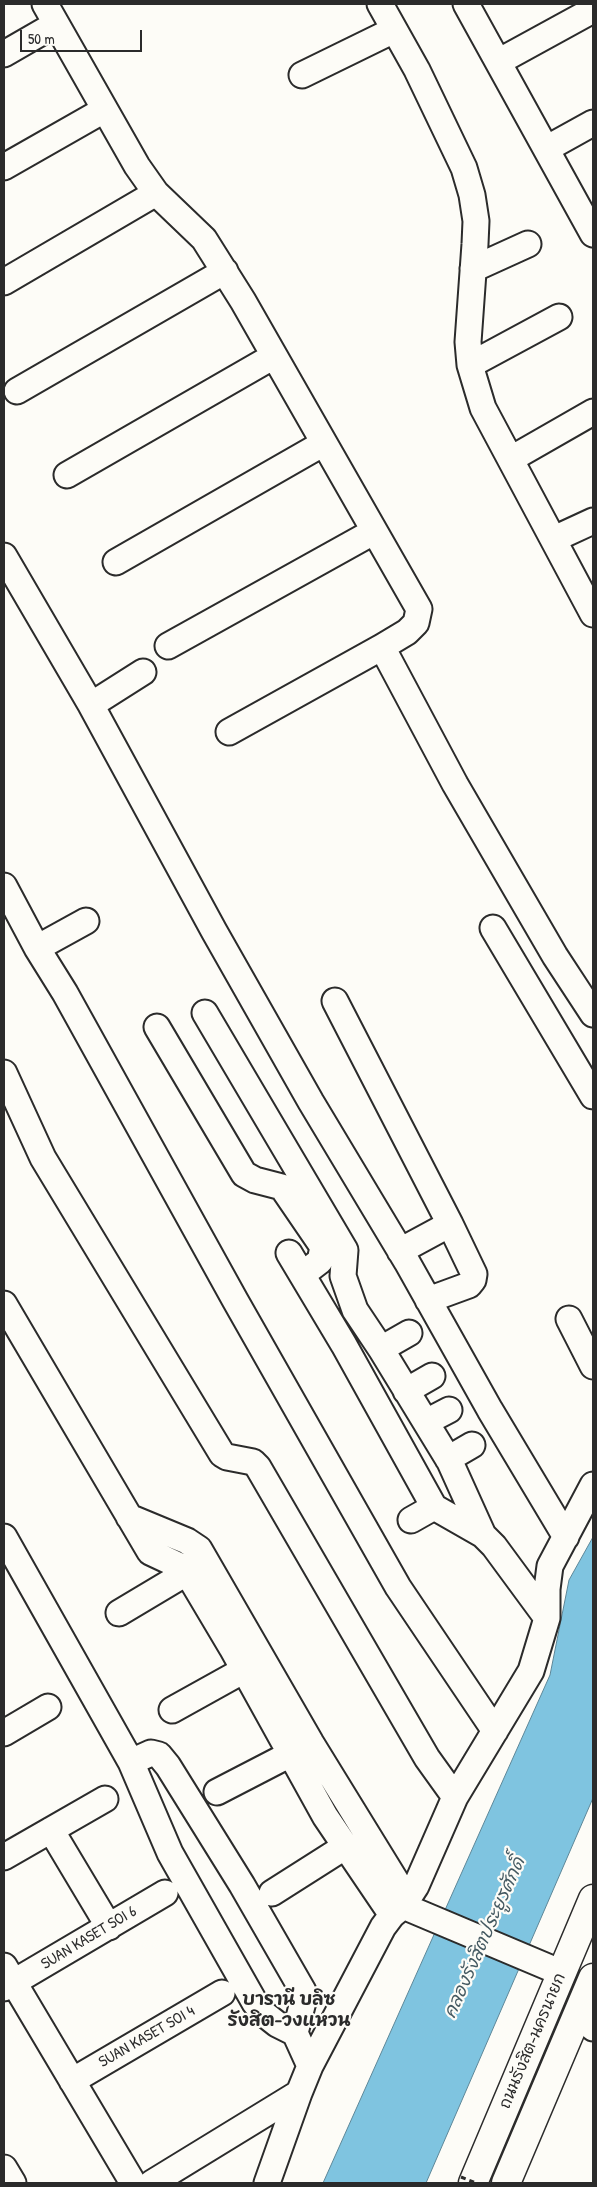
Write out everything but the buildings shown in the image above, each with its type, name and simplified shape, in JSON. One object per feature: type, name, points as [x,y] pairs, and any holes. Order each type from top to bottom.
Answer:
[{"type":"main road","name":"ถนนรังสิต-นครนายก","points":[[470,2181],[555,1971],[593,1900]]},
{"type":"main road","name":"ถนนรังสิต-นครนายก","points":[[506,2183],[586,2020],[593,1978]]},
{"type":"street","points":[[380,4],[417,70],[464,168],[472,195],[476,221],[468,342],[470,365],[483,408],[593,614]]},
{"type":"street","points":[[466,4],[593,234]]},
{"type":"street","points":[[498,62],[593,10]]},
{"type":"street","points":[[4,54],[51,14],[137,166],[156,193],[204,239],[225,271],[418,610],[416,623],[407,632],[229,732]]},
{"type":"street","points":[[302,74],[394,30]]},
{"type":"street","points":[[4,168],[104,110]]},
{"type":"street","points":[[546,149],[593,123]]},
{"type":"street","points":[[4,282],[156,193]]},
{"type":"street","points":[[473,269],[528,244]]},
{"type":"street","points":[[17,390],[225,271]]},
{"type":"street","points":[[470,365],[558,317]]},
{"type":"street","points":[[67,475],[274,356]]},
{"type":"street","points":[[511,459],[593,412]]},
{"type":"street","points":[[116,562],[324,443]]},
{"type":"street","points":[[554,540],[593,521]]},
{"type":"street","points":[[168,646],[373,532]]},
{"type":"street","points":[[4,556],[91,705],[214,931],[311,1102],[566,1537]]},
{"type":"street","points":[[382,647],[455,784],[555,956],[593,1014]]},
{"type":"street","points":[[91,705],[143,672]]},
{"type":"street","points":[[4,886],[37,948],[65,993],[235,1300],[398,1587],[495,1731]]},
{"type":"street","points":[[37,948],[86,921]]},
{"type":"street","points":[[493,928],[593,1096]]},
{"type":"street","points":[[335,1002],[474,1274],[473,1280],[469,1285],[428,1300]]},
{"type":"street","points":[[205,1013],[345,1250],[343,1276],[355,1310],[448,1459],[483,1535]]},
{"type":"street","points":[[158,1028],[244,1174],[255,1180],[282,1187],[323,1246],[320,1261],[303,1274]]},
{"type":"street","points":[[4,1073],[43,1158],[222,1454],[227,1457],[253,1462],[258,1466],[427,1758],[455,1797]]},
{"type":"street","points":[[400,1251],[450,1224]]},
{"type":"street","points":[[289,1254],[303,1274],[434,1507],[483,1535],[494,1546],[547,1618]]},
{"type":"street","points":[[4,1304],[150,1552],[182,1567],[244,1670],[300,1749],[400,1907]]},
{"type":"street","points":[[569,1319],[593,1366]]},
{"type":"street","points":[[381,1349],[408,1333]]},
{"type":"street","points":[[406,1391],[432,1376]]},
{"type":"street","points":[[426,1422],[449,1410]]},
{"type":"street","points":[[448,1459],[472,1446]]},
{"type":"street","points":[[267,2183],[310,2066],[383,1927],[416,1886],[455,1797],[531,1671],[547,1618],[547,1589],[550,1566],[593,1485]]},
{"type":"street","points":[[411,1520],[434,1507]]},
{"type":"street","points":[[129,1517],[187,1541],[199,1549],[300,1749],[325,1816],[346,1846],[400,1907],[434,1919],[555,1971]]},
{"type":"street","points":[[4,1537],[131,1762],[170,1853],[254,2003],[263,2014],[295,2033]]},
{"type":"street","points":[[119,1613],[186,1573]]},
{"type":"street","points":[[172,1710],[244,1670]]},
{"type":"street","points":[[4,1732],[48,1707]]},
{"type":"street","points":[[217,1792],[300,1749]]},
{"type":"street","points":[[131,1762],[151,1753],[159,1755],[168,1766],[242,1885],[303,1991],[304,1998],[295,2033],[310,2066]]},
{"type":"street","points":[[4,1857],[105,1799]]},
{"type":"street","points":[[51,1830],[109,1927]]},
{"type":"street","points":[[272,1893],[346,1846]]},
{"type":"street","name":"SUAN KASET SOI 6","points":[[7,1979],[109,1927],[165,1893]]},
{"type":"street","points":[[7,1979],[72,2081],[133,2183]]},
{"type":"street","name":"SUAN KASET SOI 4","points":[[72,2081],[222,1993]]},
{"type":"street","points":[[152,2183],[299,2093]]},
{"type":"street","points":[[4,2168],[13,2183]]},
{"type":"water","name":"คลองรังสิตประยูรศักดิ์","points":[[593,1537],[593,1798],[426,2183],[323,2183],[550,1675],[569,1580]]},
{"type":"district","name":"บารานี บลิซ รังสิต-วงแหวน","points":[[289,2010]]}]
